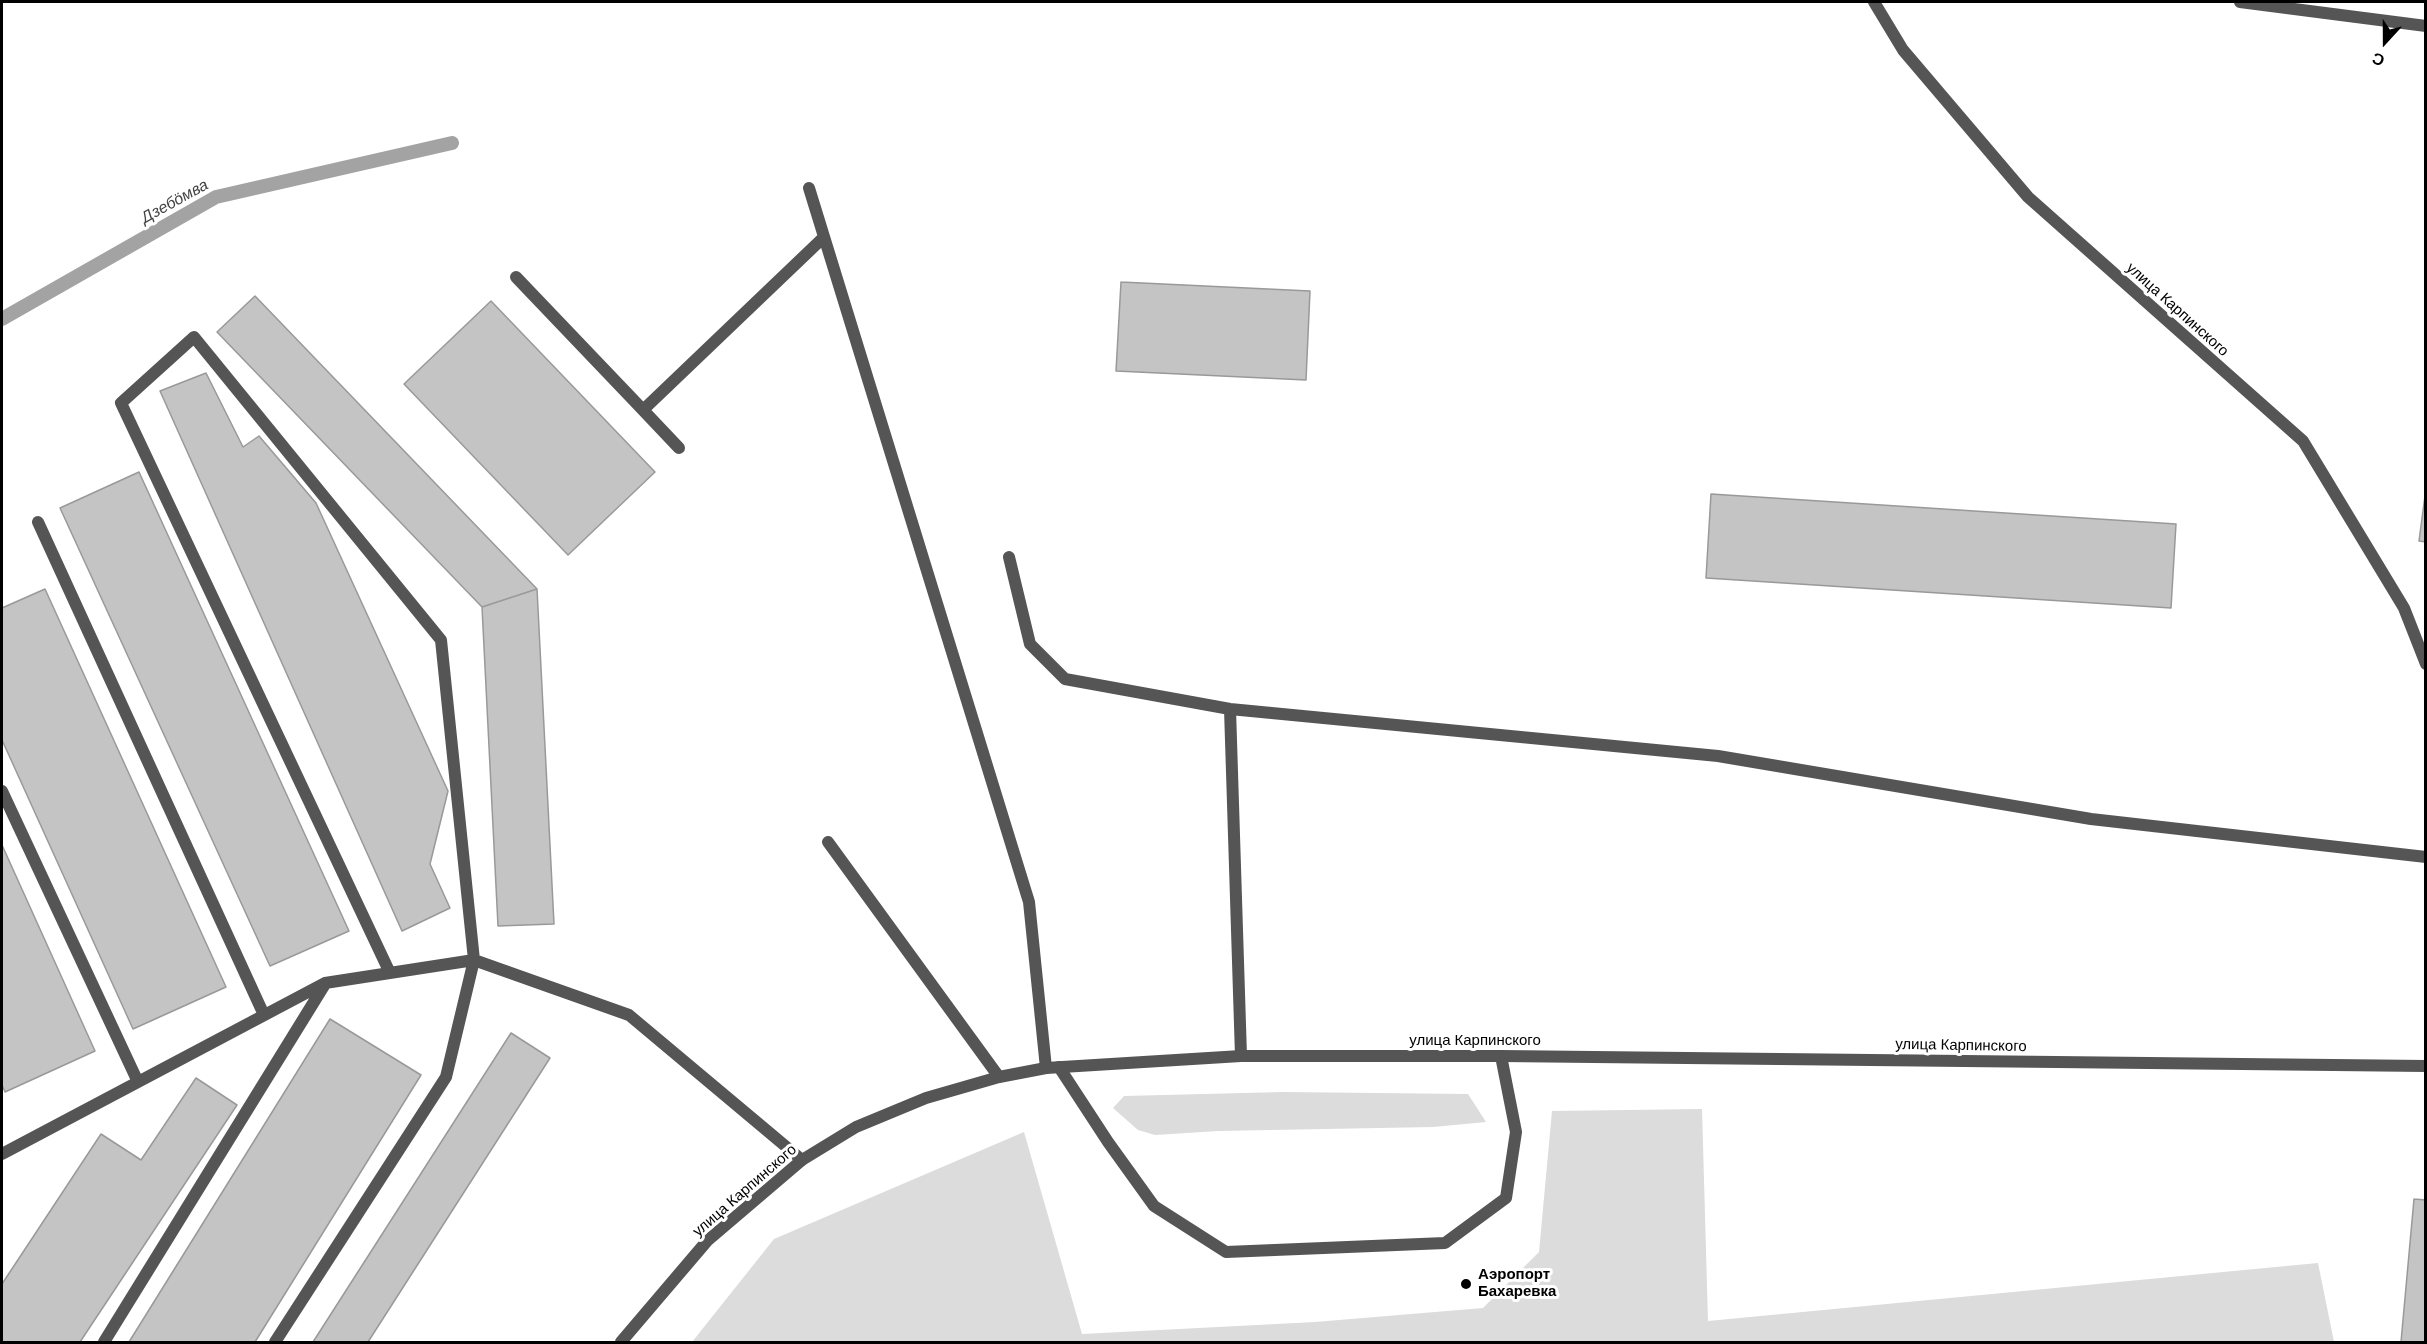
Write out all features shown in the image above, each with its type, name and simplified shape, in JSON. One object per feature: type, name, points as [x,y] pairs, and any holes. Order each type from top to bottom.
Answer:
[{"type":"street","name":"улица Карпинского","points":[[1874,2],[1903,50],[2028,197],[2302,441],[2404,608],[2426,664]]},
{"type":"street","points":[[2240,2],[2426,26]]},
{"type":"street","points":[[809,188],[1029,902],[1052,1067],[1154,1206],[1226,1252],[1445,1243],[1506,1198],[1516,1132],[1501,1056]]},
{"type":"street","points":[[643,410],[824,237]]},
{"type":"street","points":[[516,277],[679,448]]},
{"type":"street","points":[[275,1342],[446,1077],[474,960],[441,640],[194,337],[121,403],[390,973]]},
{"type":"street","points":[[38,522],[264,1015]]},
{"type":"street","points":[[1009,557],[1030,644],[1065,679],[1230,709],[1718,756],[2091,819],[2426,857]]},
{"type":"street","points":[[1230,709],[1241,1056]]},
{"type":"street","points":[[2,791],[138,1082]]},
{"type":"street","points":[[828,842],[999,1077]]},
{"type":"street","points":[[2,1154],[326,983],[474,960],[629,1015],[802,1160]]},
{"type":"street","points":[[104,1342],[326,983]]},
{"type":"street","name":"улица Карпинского","points":[[621,1342],[707,1241],[802,1160],[856,1127],[927,1098],[999,1077],[1052,1067],[1241,1056],[1501,1056],[2426,1066]]},
{"type":"shaded area","points":[[1284,1092],[1468,1094],[1486,1122],[1433,1127],[1218,1131],[1155,1135],[1138,1130],[1113,1108],[1124,1096]]},
{"type":"shaded area","points":[[1702,1109],[1708,1321],[2318,1263],[2334,1342],[692,1342],[774,1239],[1024,1132],[1082,1334],[1315,1322],[1483,1308],[1539,1252],[1552,1111]]},
{"type":"building","points":[[1121,282],[1310,291],[1306,380],[1116,371]]},
{"type":"building","points":[[255,296],[537,589],[482,607],[217,332]]},
{"type":"building","points":[[491,301],[655,472],[568,555],[404,384]]},
{"type":"building","points":[[206,373],[243,447],[259,436],[316,503],[448,791],[430,864],[450,908],[402,931],[160,391]]},
{"type":"building","points":[[139,472],[349,931],[270,966],[60,508]]},
{"type":"building","points":[[2426,488],[2426,542],[2419,541]]},
{"type":"building","points":[[1711,494],[2176,524],[2171,608],[1706,578]]},
{"type":"building","points":[[45,589],[226,987],[133,1029],[2,740],[2,608]]},
{"type":"building","points":[[537,589],[554,924],[498,926],[482,607]]},
{"type":"building","points":[[2,845],[95,1051],[5,1092],[2,1085]]},
{"type":"building","points":[[330,1019],[421,1075],[255,1342],[129,1342]]},
{"type":"building","points":[[511,1033],[550,1058],[368,1342],[313,1342]]},
{"type":"building","points":[[196,1078],[237,1105],[80,1342],[2,1342],[2,1284],[101,1134],[141,1160]]},
{"type":"building","points":[[2414,1199],[2426,1200],[2426,1342],[2401,1342]]},
{"type":"waterway","name":"Дзебӧмва","points":[[2,319],[216,197],[452,143]]},
{"type":"place","name":"Аэропорт Бахаревка","points":[[1466,1284]]}]
